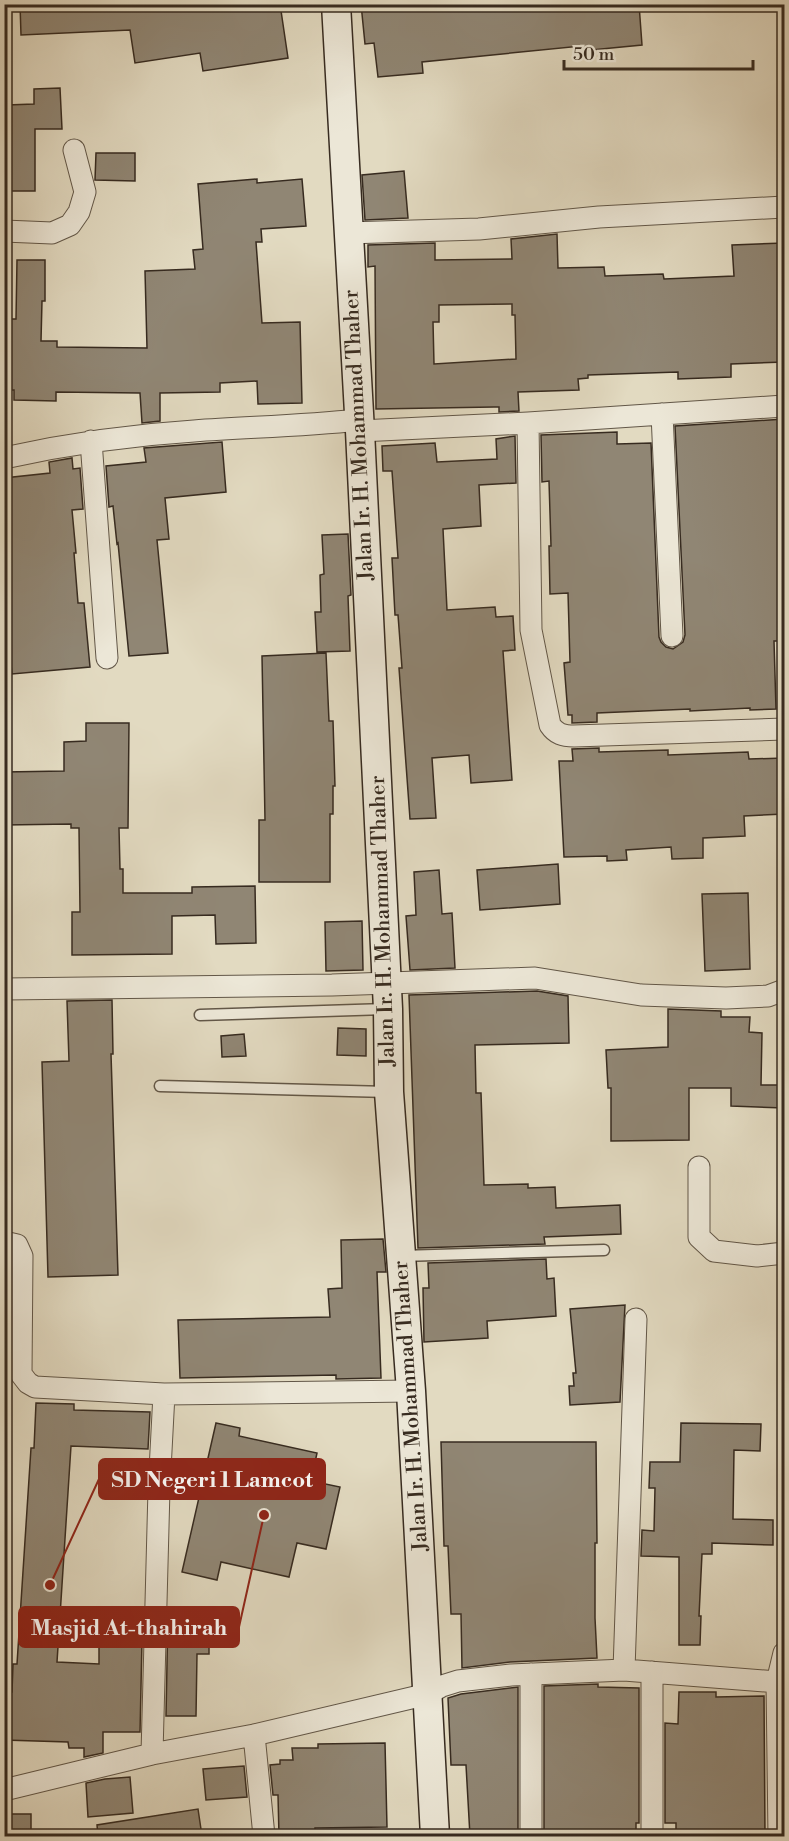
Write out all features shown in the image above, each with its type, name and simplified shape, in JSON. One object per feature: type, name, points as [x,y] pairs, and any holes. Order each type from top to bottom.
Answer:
[{"type":"main road","name":"Jalan Ir. H. Mohammad Thaher","points":[[336,4],[387,996],[389,1092],[411,1391],[435,1836]]},
{"type":"street","points":[[4,231],[52,233],[70,225],[79,212],[85,192],[74,150]]},
{"type":"street","points":[[347,233],[479,229],[599,217],[784,207]]},
{"type":"street","points":[[4,458],[91,441],[193,431],[325,424],[528,423],[784,406]]},
{"type":"street","points":[[662,414],[672,636]]},
{"type":"street","points":[[528,423],[531,630],[550,725],[554,731],[562,735],[574,736],[784,729]]},
{"type":"street","points":[[91,441],[107,658]]},
{"type":"street","points":[[4,989],[387,996],[535,978],[641,995],[716,998],[768,996],[784,990]]},
{"type":"street","points":[[699,1167],[699,1237],[714,1251],[757,1256],[784,1253]]},
{"type":"street","points":[[4,1242],[17,1245],[22,1256],[21,1374],[27,1383],[35,1387],[164,1394],[411,1391]]},
{"type":"street","points":[[624,1670],[636,1319]]},
{"type":"street","points":[[152,1754],[159,1489],[164,1394]]},
{"type":"street","points":[[779,1836],[777,1682],[784,1653]]},
{"type":"street","points":[[4,1790],[152,1754],[254,1735],[428,1695],[442,1686],[458,1681],[531,1674],[624,1670],[777,1682]]},
{"type":"street","points":[[652,1672],[652,1836]]},
{"type":"street","points":[[531,1674],[531,1836]]},
{"type":"street","points":[[254,1735],[264,1836]]},
{"type":"lane","points":[[200,1015],[387,996]]},
{"type":"lane","points":[[160,1086],[389,1092]]},
{"type":"lane","points":[[401,1256],[604,1250]]},
{"type":"building","points":[[20,4],[280,4],[288,58],[203,71],[200,53],[135,63],[130,30],[21,35]]},
{"type":"building","points":[[361,4],[419,4],[420,8],[458,4],[639,4],[642,45],[581,51],[581,46],[422,62],[423,73],[378,77],[374,43],[365,44]]},
{"type":"building","points":[[60,88],[62,129],[35,129],[35,191],[4,191],[4,133],[8,133],[7,105],[34,104],[34,89]]},
{"type":"building","points":[[96,153],[135,153],[135,181],[95,180]]},
{"type":"building","points":[[404,171],[408,218],[365,220],[362,175]]},
{"type":"building","points":[[257,179],[257,183],[302,179],[306,226],[261,229],[262,242],[256,242],[262,323],[300,322],[302,403],[258,404],[257,381],[220,383],[220,392],[160,393],[160,421],[142,423],[140,393],[56,392],[56,401],[14,400],[14,390],[4,390],[4,319],[16,319],[17,260],[45,260],[45,301],[42,301],[41,341],[57,341],[57,347],[147,348],[145,271],[195,269],[193,250],[203,249],[198,184]]},
{"type":"building","points":[[557,234],[558,268],[604,267],[605,276],[663,274],[664,279],[734,276],[732,245],[784,243],[784,362],[731,364],[731,377],[678,379],[678,372],[588,375],[588,378],[578,379],[579,390],[518,392],[519,411],[499,412],[499,407],[376,409],[375,266],[368,267],[368,245],[435,243],[435,260],[512,259],[511,239]],"holes":[[[512,304],[512,315],[515,315],[516,359],[434,364],[433,322],[439,322],[439,305]]]},
{"type":"building","points":[[784,419],[784,641],[774,641],[776,709],[690,711],[690,709],[597,713],[597,722],[572,723],[572,715],[568,715],[564,663],[570,662],[568,593],[550,594],[549,481],[542,482],[541,435],[617,432],[617,444],[651,443],[659,637],[666,647],[673,649],[683,642],[685,635],[675,426]]},
{"type":"building","points":[[515,436],[516,483],[479,485],[481,526],[443,529],[447,610],[495,607],[496,617],[513,616],[515,650],[503,651],[512,780],[471,783],[469,755],[432,758],[436,818],[410,819],[399,668],[402,668],[398,615],[395,615],[392,558],[398,558],[392,471],[383,471],[382,446],[435,443],[437,462],[497,459],[496,439]]},
{"type":"building","points":[[222,442],[226,492],[165,498],[169,539],[157,540],[168,653],[129,656],[118,543],[113,506],[109,507],[106,466],[146,462],[144,448]]},
{"type":"building","points":[[72,458],[73,469],[80,468],[83,509],[72,510],[76,553],[74,553],[78,603],[84,603],[90,667],[12,674],[4,598],[4,523],[8,523],[4,478],[50,473],[49,462]]},
{"type":"building","points":[[348,534],[351,595],[348,596],[350,651],[317,652],[315,612],[321,612],[320,575],[324,574],[322,535]]},
{"type":"building","points":[[326,653],[329,721],[333,721],[335,786],[333,786],[333,814],[330,814],[330,882],[259,882],[259,820],[265,820],[262,656]]},
{"type":"building","points":[[86,723],[129,723],[128,828],[119,828],[123,893],[192,893],[192,887],[255,886],[256,943],[216,944],[215,915],[172,916],[172,954],[72,955],[72,912],[80,912],[79,828],[71,828],[71,824],[4,825],[4,772],[64,771],[64,742],[86,741]]},
{"type":"building","points":[[599,748],[599,752],[668,750],[668,755],[748,752],[749,759],[784,758],[784,814],[744,816],[745,836],[703,838],[703,858],[672,859],[671,847],[626,850],[627,860],[607,861],[607,856],[564,857],[559,761],[573,761],[572,749]]},
{"type":"building","points":[[558,864],[560,904],[480,910],[477,870]]},
{"type":"building","points":[[439,870],[442,914],[452,913],[455,968],[410,970],[406,916],[416,915],[414,872]]},
{"type":"building","points":[[748,893],[750,969],[705,971],[702,894]]},
{"type":"building","points":[[362,921],[363,970],[326,971],[325,922]]},
{"type":"building","points":[[537,991],[568,996],[569,1043],[475,1045],[476,1093],[481,1093],[484,1185],[528,1184],[528,1188],[555,1187],[556,1208],[620,1205],[621,1234],[544,1237],[545,1244],[418,1248],[409,995]]},
{"type":"building","points":[[112,1000],[113,1054],[111,1054],[118,1275],[48,1277],[42,1062],[69,1061],[67,1001]]},
{"type":"building","points":[[668,1009],[721,1011],[721,1017],[750,1017],[749,1032],[762,1033],[761,1085],[784,1085],[784,1108],[731,1106],[731,1088],[689,1088],[689,1140],[611,1141],[611,1088],[608,1088],[606,1050],[668,1047]]},
{"type":"building","points":[[338,1028],[366,1029],[366,1056],[337,1055]]},
{"type":"building","points":[[244,1034],[246,1056],[222,1057],[221,1036]]},
{"type":"building","points":[[383,1239],[386,1272],[377,1272],[381,1378],[336,1379],[336,1375],[180,1378],[178,1320],[330,1317],[328,1289],[342,1288],[341,1240]]},
{"type":"building","points":[[546,1259],[547,1279],[554,1278],[556,1316],[487,1321],[488,1338],[424,1342],[423,1288],[429,1288],[428,1263]]},
{"type":"building","points":[[625,1305],[620,1402],[570,1405],[569,1386],[574,1386],[573,1373],[576,1373],[570,1309]]},
{"type":"building","points":[[36,1403],[74,1404],[74,1410],[150,1412],[148,1449],[71,1446],[57,1662],[99,1664],[99,1640],[142,1641],[140,1732],[103,1732],[103,1753],[84,1757],[84,1748],[69,1748],[68,1742],[4,1740],[4,1691],[12,1692],[13,1664],[17,1664]]},
{"type":"building","points":[[216,1423],[240,1428],[239,1436],[317,1453],[311,1481],[340,1487],[326,1549],[297,1543],[289,1577],[221,1562],[217,1580],[182,1572]]},
{"type":"building","points":[[681,1423],[761,1424],[760,1451],[734,1450],[733,1519],[773,1520],[773,1545],[712,1543],[712,1554],[702,1554],[700,1645],[679,1645],[679,1557],[641,1556],[642,1530],[654,1531],[655,1488],[649,1488],[650,1462],[680,1462]]},
{"type":"building","points":[[441,1442],[596,1442],[595,1618],[597,1658],[510,1662],[462,1668],[461,1614],[451,1614],[448,1546],[444,1546]]},
{"type":"building","points":[[168,1613],[209,1613],[209,1654],[197,1654],[196,1716],[166,1716]]},
{"type":"building","points":[[598,1684],[598,1687],[639,1688],[639,1823],[636,1823],[636,1836],[544,1836],[544,1686]]},
{"type":"building","points":[[518,1687],[518,1836],[470,1836],[466,1765],[451,1765],[448,1698],[461,1694]]},
{"type":"building","points":[[679,1692],[716,1692],[716,1697],[764,1696],[765,1836],[676,1836],[676,1823],[665,1823],[665,1723],[678,1724]]},
{"type":"building","points":[[385,1743],[387,1827],[315,1828],[315,1836],[279,1836],[278,1795],[273,1795],[270,1765],[280,1764],[280,1760],[293,1760],[292,1748],[318,1748],[318,1744]]},
{"type":"building","points":[[244,1766],[247,1797],[206,1800],[203,1769]]},
{"type":"building","points":[[130,1777],[133,1813],[88,1817],[86,1783]]},
{"type":"building","points":[[198,1809],[202,1836],[98,1836],[97,1825]]},
{"type":"building","points":[[4,1814],[31,1814],[31,1836],[4,1836]]},
{"type":"place","name":"Masjid At-thahirah","points":[[264,1515]]},
{"type":"place","name":"SD Negeri 1 Lamcot","points":[[50,1585]]}]
